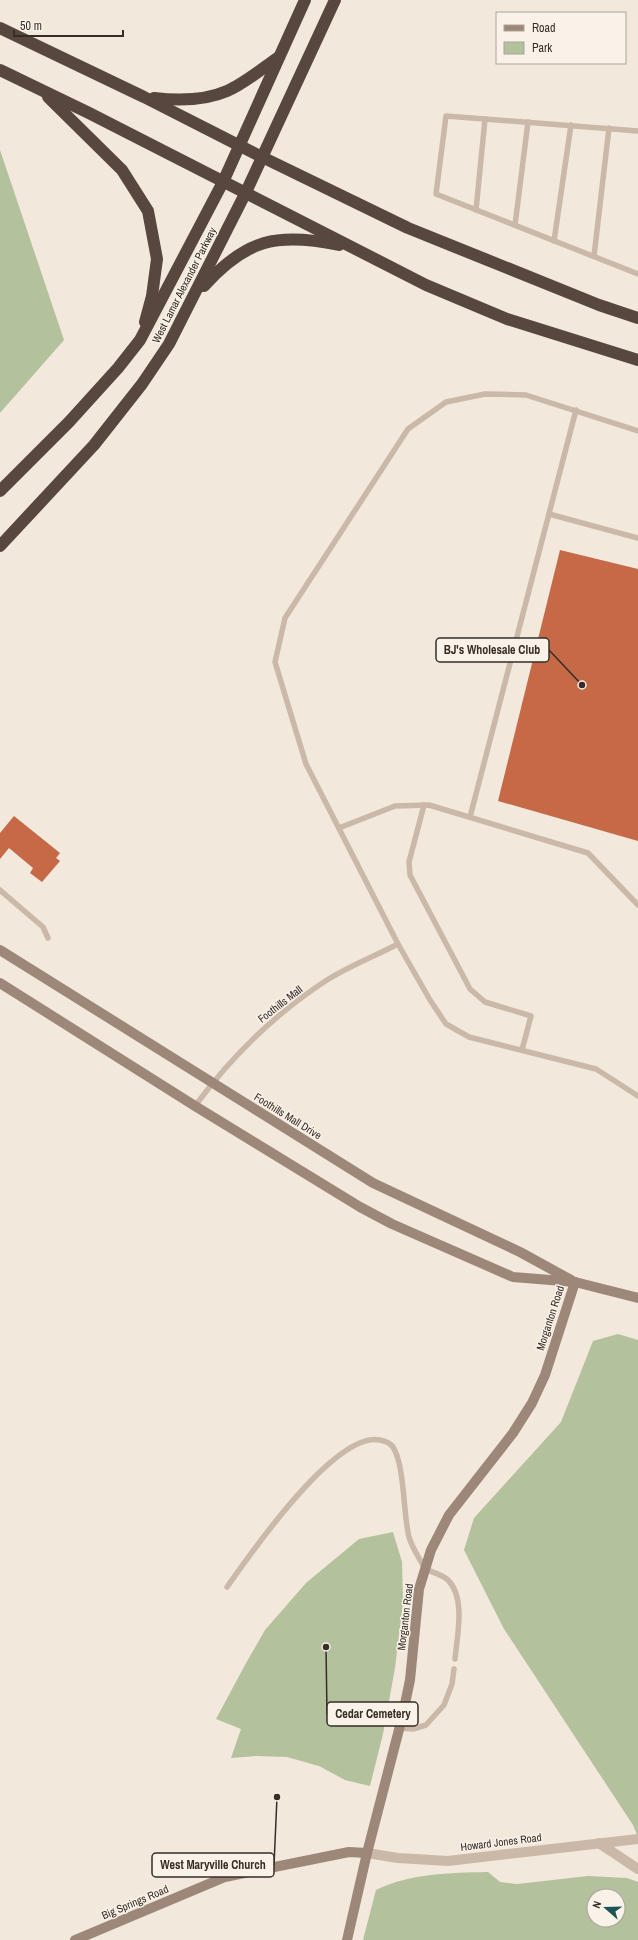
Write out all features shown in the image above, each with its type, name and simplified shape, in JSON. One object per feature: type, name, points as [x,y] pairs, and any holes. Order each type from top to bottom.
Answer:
[{"type":"highway","name":"West Lamar Alexander Parkway","points":[[0,491],[69,422],[118,368],[140,340],[223,182],[305,0]]},
{"type":"highway","name":"West Lamar Alexander Parkway","points":[[0,546],[94,445],[142,384],[161,356],[194,297],[246,192],[334,0]]},
{"type":"highway","points":[[0,28],[144,97],[262,157],[408,228],[599,305],[638,318]]},
{"type":"highway","points":[[144,97],[174,100],[201,99],[228,91],[280,56]]},
{"type":"highway","points":[[0,70],[89,113],[426,284],[507,319],[638,360]]},
{"type":"highway","points":[[41,90],[122,170],[148,211],[157,258],[152,296],[140,340]]},
{"type":"highway","points":[[194,297],[221,267],[244,251],[262,243],[286,239],[315,240],[355,248]]},
{"type":"main road","name":"Foothills Mall Drive","points":[[0,950],[373,1183],[520,1252],[574,1282]]},
{"type":"main road","name":"Foothills Mall Drive","points":[[0,983],[195,1106],[360,1207],[417,1236],[513,1277],[574,1282],[638,1298]]},
{"type":"main road","name":"Morganton Road","points":[[347,1940],[367,1852],[400,1728],[410,1680],[419,1589],[431,1550],[449,1515],[513,1433],[532,1403],[545,1375],[574,1282]]},
{"type":"main road","name":"Big Springs Road","points":[[75,1940],[225,1877],[349,1852],[367,1852]]},
{"type":"street","name":"Howard Jones Road","points":[[367,1852],[398,1858],[448,1861],[638,1839]]},
{"type":"street","points":[[599,1843],[638,1869]]},
{"type":"lane","points":[[638,131],[446,116],[436,194],[638,274],[638,270]]},
{"type":"lane","points":[[476,210],[485,119]]},
{"type":"lane","points":[[515,225],[528,122]]},
{"type":"lane","points":[[554,240],[571,125]]},
{"type":"lane","points":[[594,256],[609,128]]},
{"type":"lane","points":[[638,430],[526,395],[485,394],[446,402],[408,429],[285,618],[275,662],[306,764],[398,944],[446,1024],[469,1037],[596,1069],[638,1096]]},
{"type":"lane","points":[[470,817],[576,410]]},
{"type":"lane","points":[[549,514],[638,538]]},
{"type":"lane","points":[[424,805],[409,862],[410,875],[470,989],[485,1002],[531,1016],[522,1050]]},
{"type":"lane","points":[[339,828],[395,806],[429,805],[588,853],[638,905]]},
{"type":"lane","points":[[0,890],[43,928],[48,938]]},
{"type":"lane","name":"Foothills Mall","points":[[195,1106],[212,1083],[267,1025],[327,980],[398,944]]},
{"type":"lane","points":[[227,1587],[258,1542],[288,1505],[327,1466],[354,1446],[373,1438],[387,1441],[393,1447],[398,1462],[410,1537],[425,1570],[447,1579],[454,1589],[460,1614],[455,1659]]},
{"type":"lane","points":[[400,1728],[413,1729],[426,1725],[444,1705],[452,1684],[454,1669]]},
{"type":"green space","points":[[0,150],[64,340],[0,413]]},
{"type":"green space","points":[[618,1334],[638,1340],[638,1837],[633,1825],[504,1629],[464,1550],[474,1518],[561,1422],[593,1341]]},
{"type":"green space","points":[[393,1532],[402,1562],[403,1602],[395,1668],[383,1734],[370,1786],[345,1780],[319,1766],[287,1757],[256,1756],[231,1758],[241,1729],[216,1719],[265,1630],[306,1583],[359,1539]]},
{"type":"green space","points":[[488,1872],[500,1882],[517,1884],[588,1876],[627,1878],[638,1882],[638,1940],[363,1940],[376,1890],[403,1880],[445,1874]]},
{"type":"building","points":[[560,550],[638,569],[638,841],[498,801]]},
{"type":"building","points":[[14,816],[60,853],[56,858],[60,861],[42,882],[30,873],[33,868],[9,848],[0,859],[0,833]]},
{"type":"place","name":"BJ's Wholesale Club","points":[[582,685]]},
{"type":"place","name":"Cedar Cemetery","points":[[326,1647]]},
{"type":"place","name":"West Maryville Church","points":[[277,1797]]}]
